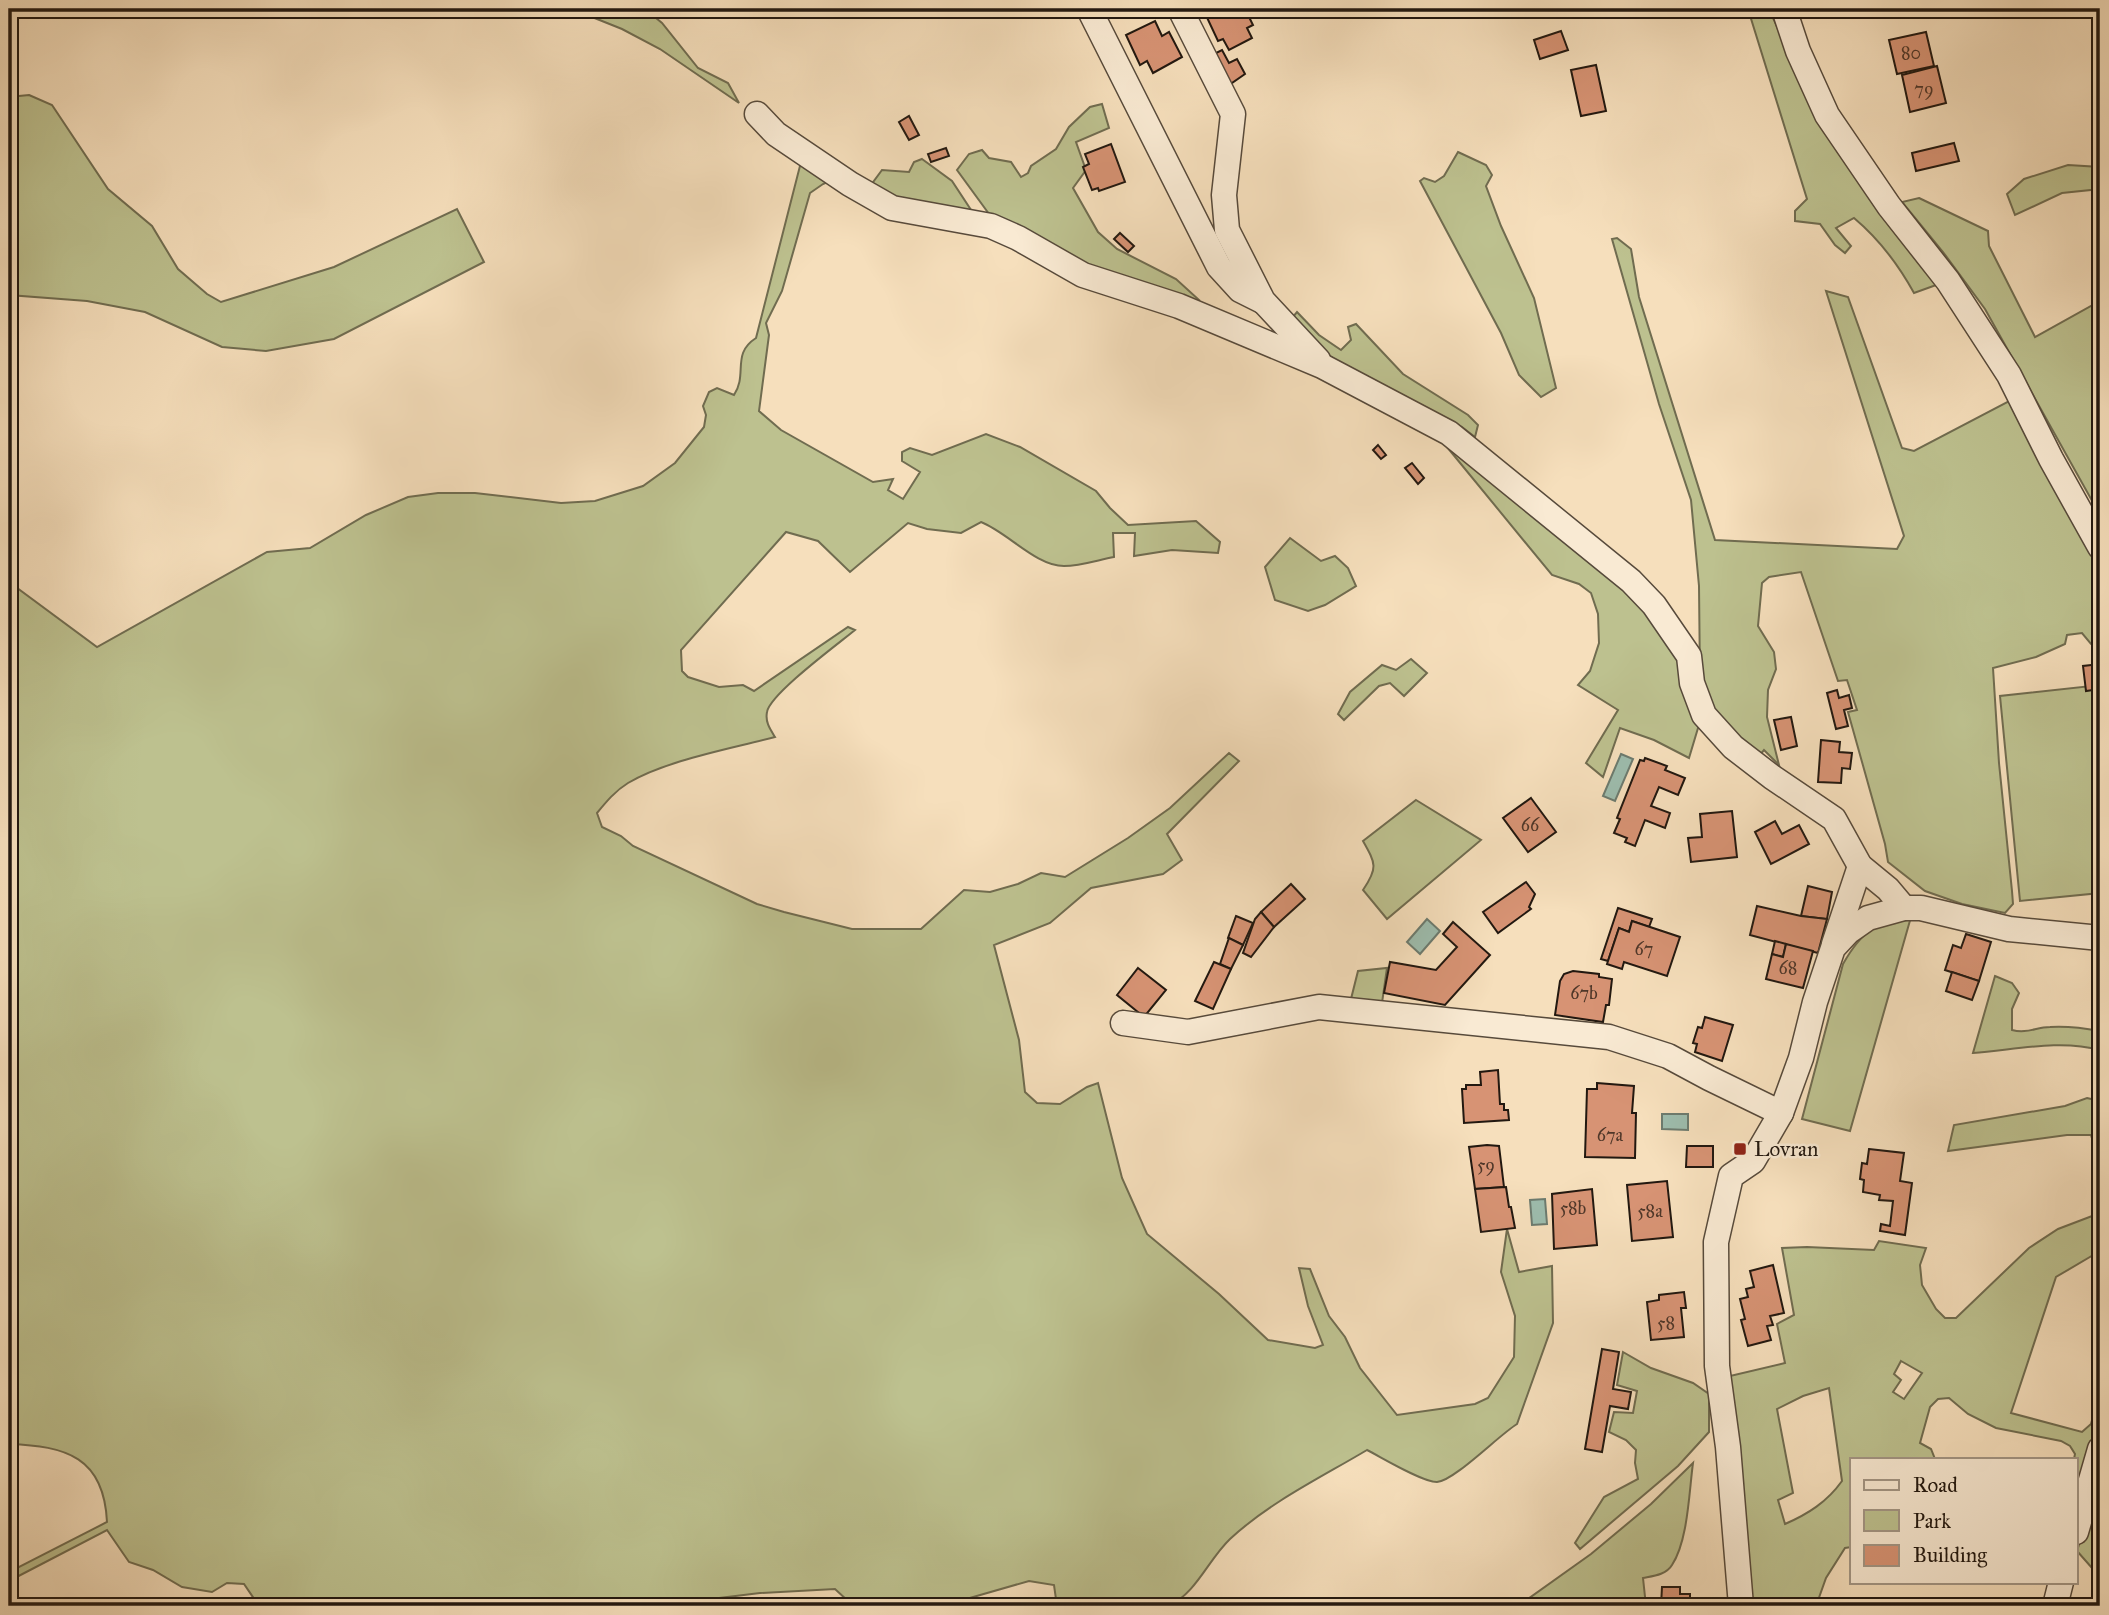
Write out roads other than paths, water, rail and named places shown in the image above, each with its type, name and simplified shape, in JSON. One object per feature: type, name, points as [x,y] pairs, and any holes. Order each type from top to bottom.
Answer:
[{"type":"street","points":[[1089,9],[1219,267],[1240,290],[1263,301]]},
{"type":"street","points":[[1180,9],[1233,114],[1224,195],[1227,230],[1263,301],[1322,366]]},
{"type":"street","points":[[1784,9],[1798,51],[1827,115],[1889,206],[1948,281],[2009,375],[2100,547]]},
{"type":"street","points":[[757,114],[776,134],[850,184],[892,208],[991,226],[1018,238],[1083,275],[1180,306],[1322,366],[1449,432],[1631,581],[1660,612],[1689,656],[1692,683],[1704,715],[1732,747],[1834,819],[1860,866],[1888,889],[1904,908]]},
{"type":"street","points":[[1741,1606],[1728,1447],[1717,1366],[1716,1242],[1731,1176],[1753,1161],[1781,1113],[1801,1058],[1815,1002],[1860,866]]},
{"type":"street","points":[[1833,948],[1848,932],[1868,918],[1904,908],[1921,908],[2008,929],[2100,938]]},
{"type":"street","points":[[1123,1023],[1188,1032],[1319,1007],[1609,1037],[1668,1056],[1781,1113]]},
{"type":"street","points":[[2078,1525],[2100,1449]]},
{"type":"street","points":[[2055,1606],[2060,1584]]},
{"type":"place","name":"Lovran","points":[[1740,1149]]}]
